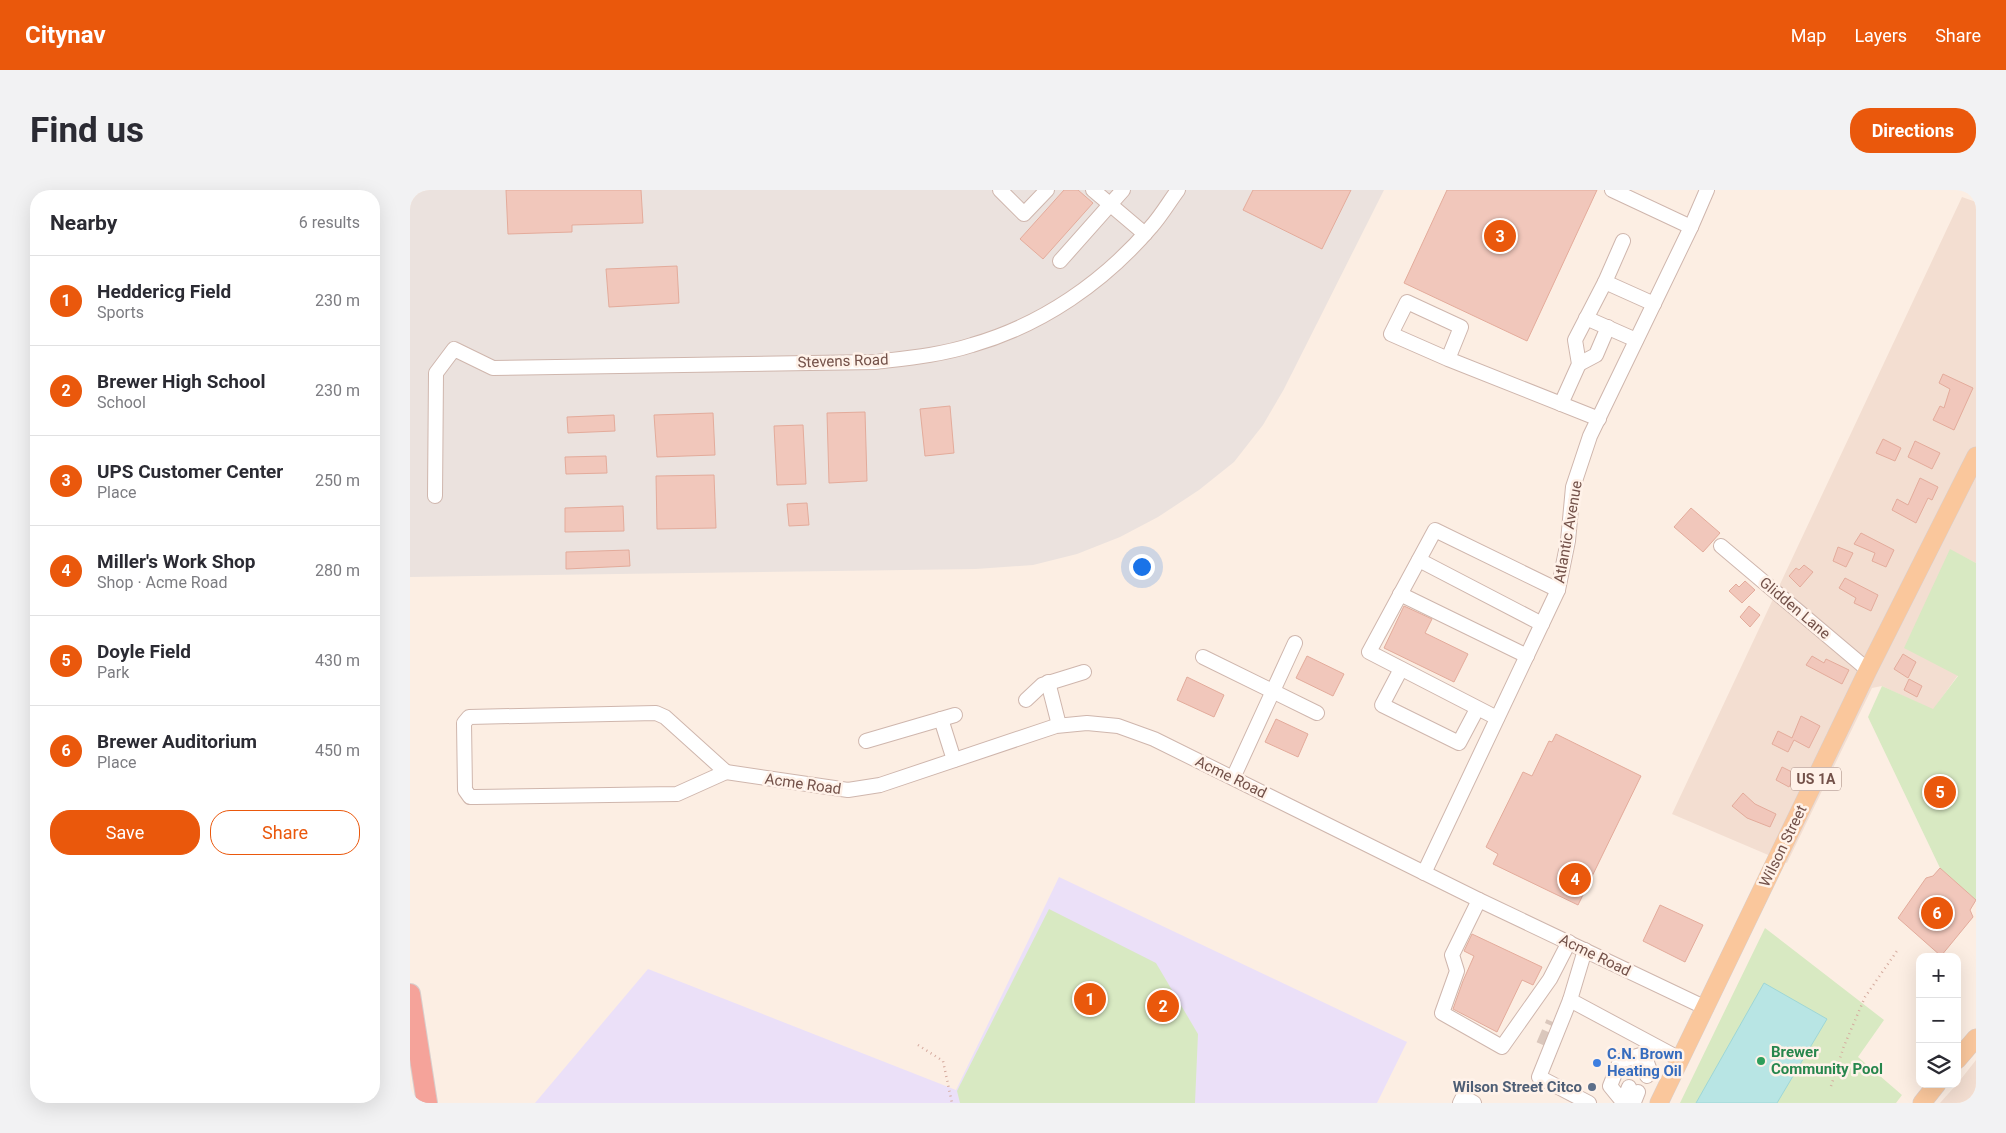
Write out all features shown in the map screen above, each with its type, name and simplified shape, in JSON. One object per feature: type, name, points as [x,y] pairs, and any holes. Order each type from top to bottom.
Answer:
[{"type":"highway","points":[[410,994],[427,1103]]},
{"type":"main road","name":"Wilson Street","points":[[1659,1103],[1868,670],[1976,456]]},
{"type":"main road","points":[[1961,1055],[1976,1038]]},
{"type":"main road","points":[[1922,1103],[1934,1088]]},
{"type":"street","points":[[1000,190],[1024,214],[1047,190]]},
{"type":"street","points":[[1094,190],[1145,234]]},
{"type":"street","points":[[1060,261],[1123,190]]},
{"type":"street","name":"Stevens Road","points":[[435,496],[436,373],[454,349],[493,368],[875,362],[922,356],[972,346],[1017,330],[1082,291],[1116,263],[1145,234],[1178,190]]},
{"type":"street","points":[[1612,190],[1691,228]]},
{"type":"street","name":"Atlantic Avenue","points":[[1424,873],[1558,590],[1568,541],[1573,487],[1590,436],[1691,228],[1707,190]]},
{"type":"street","points":[[1579,364],[1575,340],[1605,282],[1623,240]]},
{"type":"street","points":[[1605,282],[1654,304]]},
{"type":"street","points":[[1448,359],[1461,327],[1407,302],[1391,334],[1448,359],[1599,419]]},
{"type":"street","points":[[1586,318],[1636,340]]},
{"type":"street","points":[[1560,404],[1579,364],[1596,354],[1608,327]]},
{"type":"street","points":[[1497,718],[1369,652],[1436,530],[1558,590]]},
{"type":"street","name":"Glidden Lane","points":[[1721,546],[1868,670]]},
{"type":"street","points":[[1419,560],[1542,624]]},
{"type":"street","points":[[1400,594],[1527,656]]},
{"type":"street","points":[[1232,778],[1295,643]]},
{"type":"street","points":[[1203,656],[1317,713]]},
{"type":"street","points":[[1401,670],[1382,705],[1459,743],[1477,709]]},
{"type":"street","points":[[1026,700],[1048,682],[1084,672]]},
{"type":"street","points":[[1048,682],[1059,725]]},
{"type":"street","points":[[656,713],[665,716],[726,772],[677,794],[470,797],[465,790],[464,723],[473,716],[656,713]]},
{"type":"street","points":[[866,741],[954,715]]},
{"type":"street","points":[[941,719],[954,760]]},
{"type":"street","name":"Acme Road","points":[[726,772],[848,790],[880,785],[1059,725],[1087,722],[1118,726],[1154,739],[1479,900],[1706,1008]]},
{"type":"street","points":[[1479,900],[1452,955],[1457,971],[1442,1013],[1502,1047],[1550,980],[1569,942]]},
{"type":"street","points":[[1585,950],[1569,1004],[1539,1077],[1589,1103]]},
{"type":"street","points":[[1553,1022],[1560,1010],[1569,1004]]},
{"type":"street","points":[[1569,1004],[1647,1048],[1680,1059]]},
{"type":"street","points":[[1541,1070],[1536,1060],[1543,1045]]},
{"type":"street","points":[[1642,1073],[1647,1048]]},
{"type":"street","points":[[1633,1090],[1634,1102],[1622,1102],[1610,1086],[1620,1061],[1647,1048]]},
{"type":"street","points":[[1460,1103],[1463,1097],[1474,1103]]},
{"type":"path","points":[[1831,1086],[1844,1046],[1865,997],[1899,948]]},
{"type":"path","points":[[918,1045],[943,1061],[952,1103]]},
{"type":"shaded area","points":[[410,190],[1384,190],[1284,389],[1263,425],[1234,462],[1199,490],[1158,517],[1120,537],[1077,554],[1033,565],[976,569],[410,577]]},
{"type":"shaded area","points":[[1962,197],[1976,202],[1976,563],[1950,550],[1958,675],[1933,710],[1882,686],[1872,688],[1787,863],[1672,814]]},
{"type":"shaded area","points":[[1059,877],[1407,1042],[1377,1103],[535,1103],[648,969],[956,1090]]},
{"type":"shaded area","points":[[1976,1060],[1976,1103],[1940,1103],[1953,1088],[1961,1088],[1961,1079]]},
{"type":"green space","points":[[1950,549],[1976,563],[1976,900],[1940,868],[1868,717],[1882,686],[1933,709],[1958,676],[1904,648]]},
{"type":"green space","points":[[1049,909],[1156,963],[1198,1034],[1195,1103],[960,1103],[957,1091]]},
{"type":"green space","points":[[1765,928],[1884,1020],[1858,1057],[1902,1095],[1896,1103],[1680,1103]]},
{"type":"water","name":"Brewer Community Pool","points":[[1764,983],[1827,1019],[1777,1103],[1696,1103]]},
{"type":"building","points":[[506,190],[641,190],[643,223],[572,225],[572,232],[508,234]]},
{"type":"building","points":[[1064,190],[1078,190],[1093,203],[1043,259],[1020,239]]},
{"type":"building","points":[[1253,190],[1351,190],[1322,249],[1243,210]]},
{"type":"building","points":[[1447,190],[1597,190],[1527,341],[1404,283]]},
{"type":"building","points":[[677,266],[679,303],[609,307],[606,269]]},
{"type":"building","points":[[1943,374],[1973,388],[1954,430],[1933,420],[1940,406],[1944,408],[1950,389],[1939,383]]},
{"type":"building","points":[[950,406],[954,453],[925,456],[920,409]]},
{"type":"building","points":[[865,412],[867,481],[829,483],[827,413]]},
{"type":"building","points":[[713,413],[715,455],[657,457],[654,415]]},
{"type":"building","points":[[614,415],[615,431],[568,433],[567,417]]},
{"type":"building","points":[[803,425],[806,484],[777,485],[774,426]]},
{"type":"building","points":[[1883,439],[1901,448],[1895,461],[1876,453]]},
{"type":"building","points":[[1915,441],[1940,453],[1932,469],[1908,457]]},
{"type":"building","points":[[606,456],[607,473],[566,474],[565,457]]},
{"type":"building","points":[[714,475],[716,528],[657,529],[656,476]]},
{"type":"building","points":[[1920,478],[1938,487],[1932,500],[1928,498],[1916,523],[1892,510],[1897,499],[1908,505]]},
{"type":"building","points":[[807,503],[809,525],[789,526],[787,504]]},
{"type":"building","points":[[623,506],[624,531],[565,532],[565,508]]},
{"type":"building","points":[[1691,508],[1720,533],[1703,552],[1674,527]]},
{"type":"building","points":[[1861,533],[1894,550],[1886,567],[1872,561],[1875,553],[1854,544]]},
{"type":"building","points":[[1838,547],[1853,553],[1846,567],[1833,561]]},
{"type":"building","points":[[629,550],[630,566],[566,569],[566,552]]},
{"type":"building","points":[[1804,565],[1813,572],[1800,587],[1789,576],[1796,568],[1799,570]]},
{"type":"building","points":[[1845,578],[1878,595],[1871,611],[1854,603],[1856,598],[1839,588]]},
{"type":"building","points":[[1745,581],[1755,590],[1742,603],[1729,591],[1736,584],[1739,587]]},
{"type":"building","points":[[1404,606],[1432,619],[1425,633],[1468,654],[1454,682],[1384,648]]},
{"type":"building","points":[[1749,606],[1760,615],[1750,627],[1740,617]]},
{"type":"building","points":[[1903,654],[1916,662],[1908,678],[1894,669]]},
{"type":"building","points":[[1307,656],[1344,674],[1333,696],[1296,678]]},
{"type":"building","points":[[1812,656],[1824,663],[1826,659],[1849,670],[1842,684],[1806,665]]},
{"type":"building","points":[[1187,677],[1224,695],[1214,717],[1177,700]]},
{"type":"building","points":[[1909,679],[1922,686],[1917,697],[1904,690]]},
{"type":"building","points":[[1801,716],[1820,726],[1809,748],[1794,740],[1788,752],[1772,744],[1778,731],[1792,738]]},
{"type":"building","points":[[1276,719],[1308,734],[1298,757],[1265,742]]},
{"type":"building","points":[[1556,734],[1641,776],[1578,905],[1493,864],[1498,854],[1486,847],[1523,772],[1532,776],[1549,741],[1552,742]]},
{"type":"building","points":[[1782,767],[1796,774],[1789,787],[1776,780]]},
{"type":"building","points":[[1743,793],[1755,804],[1776,814],[1770,827],[1747,818],[1732,806]]},
{"type":"building","points":[[1940,868],[1976,900],[1970,910],[1973,917],[1943,953],[1938,953],[1898,918],[1926,878],[1933,876]]},
{"type":"building","points":[[1660,905],[1703,925],[1685,962],[1643,941]]},
{"type":"building","points":[[1472,934],[1542,967],[1533,985],[1522,980],[1497,1032],[1453,1009],[1474,956],[1464,951]]},
{"type":"tunnel","points":[[1543,1045],[1553,1022]]},
{"type":"place","name":"UPS Customer Center","points":[[1500,236]]},
{"type":"place","name":"Doyle Field","points":[[1940,792]]},
{"type":"place","name":"Miller's Work Shop","points":[[1575,879]]},
{"type":"place","name":"Brewer Auditorium","points":[[1937,913]]},
{"type":"place","name":"Heddericg Field","points":[[1090,999]]},
{"type":"place","name":"Brewer High School","points":[[1163,1006]]},
{"type":"place","name":"Brewer Community Pool","points":[[1761,1061]]},
{"type":"place","name":"C.N. Brown Heating Oil","points":[[1597,1063]]},
{"type":"place","name":"Wilson Street Citco","points":[[1592,1087]]}]
